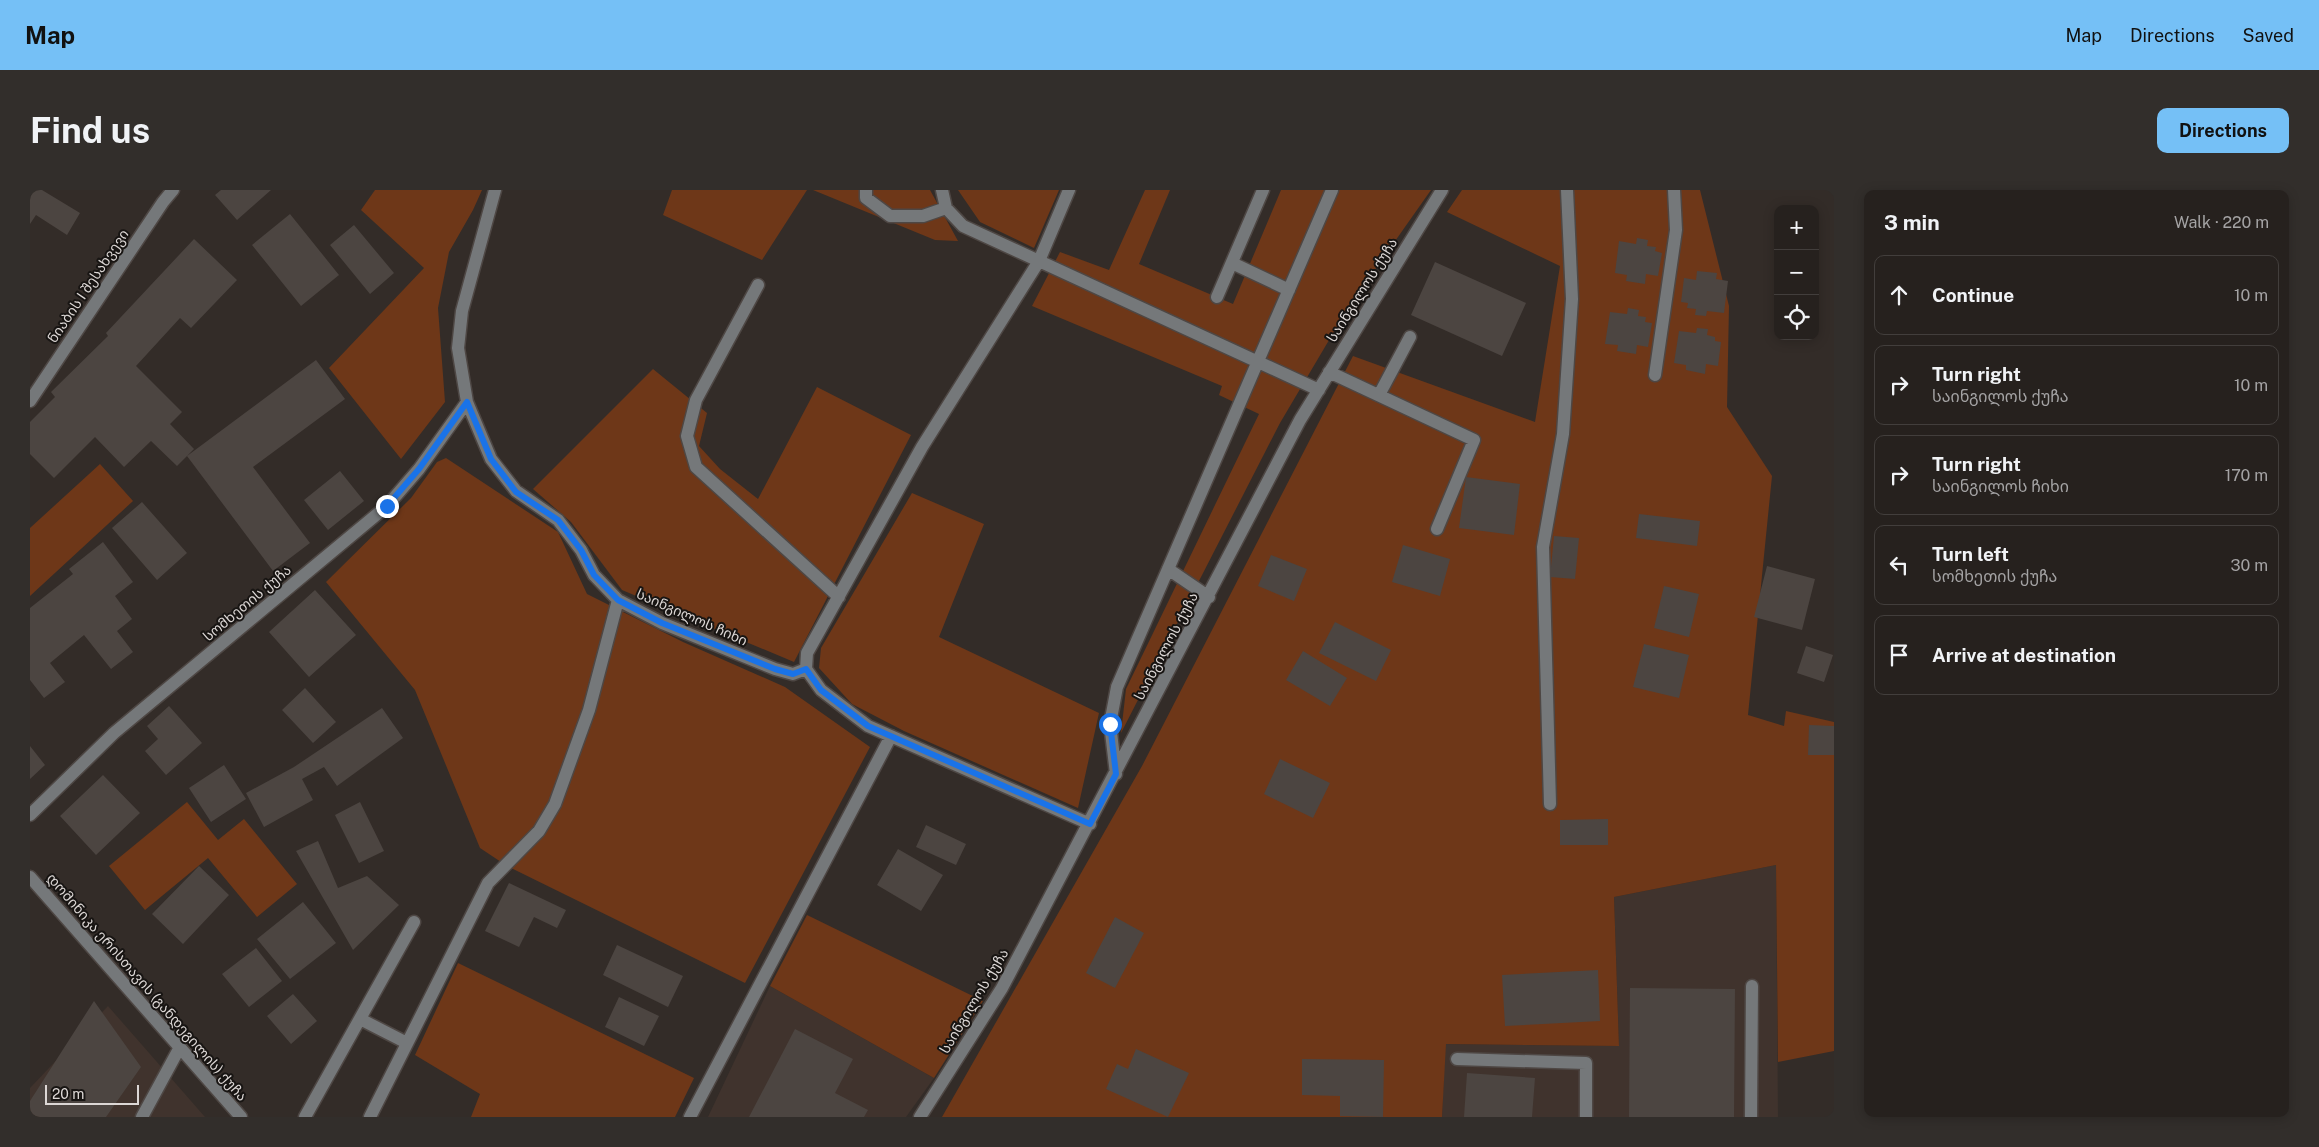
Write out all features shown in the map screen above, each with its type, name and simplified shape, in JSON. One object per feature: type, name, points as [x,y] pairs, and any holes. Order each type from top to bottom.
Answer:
[{"type":"street","name":"ნიაბის I შესახვევი","points":[[30,401],[163,202],[173,190]]},
{"type":"street","name":"საინგილოს ჩიხი","points":[[495,190],[462,311],[458,348],[467,402],[491,459],[516,492],[558,520],[581,550],[594,575],[618,600],[662,623],[775,669],[793,674],[806,669]]},
{"type":"street","points":[[866,190],[866,198],[890,216],[924,216],[946,208]]},
{"type":"street","points":[[942,190],[946,208],[963,226],[1319,390]]},
{"type":"street","points":[[1069,190],[1039,261],[922,447],[807,653],[806,669],[821,690],[868,726],[1090,824]]},
{"type":"street","points":[[1217,298],[1263,190]]},
{"type":"street","points":[[1116,774],[1110,724],[1117,687],[1332,190]]},
{"type":"street","name":"საინგილოს ქუჩა","points":[[920,1117],[1002,988],[1090,824],[1300,420],[1442,190]]},
{"type":"street","points":[[1550,804],[1543,547],[1563,434],[1571,318],[1572,299],[1566,190]]},
{"type":"street","points":[[1655,375],[1676,230],[1674,190]]},
{"type":"street","points":[[1232,264],[1288,290]]},
{"type":"street","points":[[758,285],[696,400],[686,436],[696,467],[839,597]]},
{"type":"street","points":[[1379,395],[1410,337]]},
{"type":"street","points":[[1329,372],[1474,440],[1437,528]]},
{"type":"street","name":"სომხეთის ქუჩა","points":[[30,815],[114,733],[387,506],[419,469],[467,402]]},
{"type":"street","points":[[1168,569],[1209,597]]},
{"type":"street","points":[[370,1117],[488,882],[539,831],[555,804],[589,710],[618,600]]},
{"type":"street","points":[[690,1117],[891,736]]},
{"type":"street","name":"დომინიკა ერისთავის (განდეგილის) ქუჩა","points":[[30,876],[241,1117]]},
{"type":"street","points":[[305,1117],[414,922]]},
{"type":"street","points":[[1751,1117],[1752,986]]},
{"type":"street","points":[[360,1019],[407,1043]]},
{"type":"street","points":[[142,1117],[180,1047]]},
{"type":"street","points":[[1457,1059],[1586,1063],[1586,1117]]},
{"type":"shaded area","points":[[375,190],[482,190],[449,252],[438,308],[445,402],[401,459],[329,368],[424,268],[361,210]]},
{"type":"shaded area","points":[[672,190],[807,190],[762,260],[663,215]]},
{"type":"shaded area","points":[[813,190],[930,190],[958,241],[935,240]]},
{"type":"shaded area","points":[[958,190],[1059,190],[1034,248],[980,222]]},
{"type":"shaded area","points":[[1145,190],[1170,190],[1139,264],[1233,304],[1281,190],[1431,190],[1348,308],[1280,423],[1121,733],[1126,689],[1259,414],[1219,395],[1222,386],[1032,306],[1060,252],[1109,270]]},
{"type":"shaded area","points":[[1462,190],[1700,190],[1729,306],[1727,407],[1772,476],[1748,715],[1784,726],[1786,711],[1834,722],[1834,1051],[1778,1062],[1776,865],[1614,897],[1619,1046],[1446,1044],[1442,1117],[942,1117],[1142,766],[1353,356],[1535,422],[1560,266],[1447,212]]},
{"type":"shaded area","points":[[653,369],[707,413],[699,446],[720,469],[758,499],[817,387],[911,435],[794,662],[622,590],[571,522],[533,489]]},
{"type":"shaded area","points":[[446,458],[558,532],[587,594],[683,642],[785,687],[870,747],[745,983],[507,866],[480,848],[415,690],[326,582],[411,498],[437,462]]},
{"type":"shaded area","points":[[100,464],[133,501],[30,596],[30,528]]},
{"type":"shaded area","points":[[912,493],[984,524],[939,637],[1099,713],[1078,808],[904,731],[852,704],[819,668],[821,648]]},
{"type":"shaded area","points":[[187,802],[218,840],[244,819],[297,884],[257,917],[208,858],[145,910],[109,866]]},
{"type":"shaded area","points":[[1776,865],[1778,1117],[1442,1117],[1445,1044],[1619,1046],[1614,897]]},
{"type":"shaded area","points":[[807,915],[983,1001],[934,1078],[770,986]]},
{"type":"shaded area","points":[[458,963],[694,1078],[675,1117],[471,1117],[480,1094],[415,1055]]},
{"type":"shaded area","points":[[770,986],[934,1078],[906,1117],[708,1117]]},
{"type":"shaded area","points":[[108,1006],[205,1117],[30,1117],[30,1088]]},
{"type":"building","points":[[30,190],[42,190],[80,213],[67,235],[36,215],[30,224]]},
{"type":"building","points":[[221,190],[271,190],[237,220],[215,195]]},
{"type":"building","points":[[290,214],[339,275],[301,306],[252,245]]},
{"type":"building","points":[[354,225],[394,273],[370,294],[330,245]]},
{"type":"building","points":[[1637,238],[1648,240],[1647,246],[1656,247],[1655,251],[1662,253],[1658,276],[1646,274],[1645,284],[1626,281],[1627,275],[1615,273],[1619,241],[1636,244]]},
{"type":"building","points":[[194,239],[237,280],[191,328],[180,318],[136,366],[182,412],[170,424],[194,449],[177,466],[151,441],[124,467],[95,437],[54,478],[30,454],[30,422],[55,397],[51,392],[108,336],[106,333]]},
{"type":"building","points":[[1435,262],[1526,303],[1502,356],[1411,315]]},
{"type":"building","points":[[1697,271],[1717,273],[1716,279],[1728,281],[1724,313],[1707,311],[1706,316],[1695,315],[1696,309],[1687,308],[1688,303],[1681,302],[1684,278],[1696,280]]},
{"type":"building","points":[[1628,308],[1639,310],[1638,316],[1646,317],[1645,322],[1652,323],[1648,347],[1637,345],[1636,354],[1617,351],[1618,345],[1605,344],[1610,312],[1627,314]]},
{"type":"building","points":[[1697,328],[1708,329],[1707,335],[1715,337],[1715,341],[1721,342],[1718,366],[1706,364],[1705,374],[1686,370],[1686,365],[1674,363],[1679,331],[1696,333]]},
{"type":"building","points":[[316,360],[345,399],[253,467],[310,543],[273,571],[187,456]]},
{"type":"building","points":[[340,471],[364,501],[328,530],[304,500]]},
{"type":"building","points":[[1466,477],[1520,484],[1514,535],[1459,528]]},
{"type":"building","points":[[142,502],[187,553],[157,580],[112,528]]},
{"type":"building","points":[[1639,514],[1700,521],[1697,546],[1636,538]]},
{"type":"building","points":[[1554,536],[1579,538],[1575,579],[1550,577]]},
{"type":"building","points":[[103,542],[133,582],[115,596],[132,619],[117,631],[133,652],[111,669],[84,635],[50,663],[65,682],[44,698],[30,680],[30,608],[73,574],[69,569]]},
{"type":"building","points":[[1403,545],[1450,559],[1440,596],[1392,582]]},
{"type":"building","points":[[1271,555],[1307,569],[1294,601],[1258,586]]},
{"type":"building","points":[[1767,566],[1815,579],[1802,630],[1754,617]]},
{"type":"building","points":[[1664,586],[1699,594],[1689,637],[1654,628]]},
{"type":"building","points":[[315,590],[356,635],[309,677],[269,632]]},
{"type":"building","points":[[1335,622],[1391,650],[1376,681],[1319,653]]},
{"type":"building","points":[[1644,644],[1689,655],[1679,698],[1633,687]]},
{"type":"building","points":[[1806,646],[1833,655],[1824,682],[1797,673]]},
{"type":"building","points":[[1303,651],[1347,678],[1330,706],[1286,680]]},
{"type":"building","points":[[305,688],[336,722],[313,743],[282,710]]},
{"type":"building","points":[[169,706],[202,743],[166,775],[145,751],[158,739],[147,726]]},
{"type":"building","points":[[382,708],[403,738],[337,786],[324,767],[302,779],[313,800],[264,827],[246,793],[294,767]]},
{"type":"building","points":[[1809,725],[1834,726],[1834,755],[1808,755]]},
{"type":"building","points":[[30,746],[45,765],[30,779]]},
{"type":"building","points":[[1280,759],[1330,783],[1313,818],[1264,794]]},
{"type":"building","points":[[224,765],[246,799],[211,822],[189,788]]},
{"type":"building","points":[[103,775],[140,813],[96,855],[60,816]]},
{"type":"building","points":[[360,802],[384,851],[359,863],[335,815]]},
{"type":"building","points":[[1608,819],[1608,845],[1560,845],[1560,820]]},
{"type":"building","points":[[926,825],[966,844],[956,865],[916,847]]},
{"type":"building","points":[[318,841],[338,888],[367,876],[399,905],[353,950],[296,851]]},
{"type":"building","points":[[898,849],[943,875],[921,911],[877,885]]},
{"type":"building","points":[[199,866],[229,895],[183,944],[152,914]]},
{"type":"building","points":[[509,883],[566,910],[557,928],[534,917],[519,947],[485,931]]},
{"type":"building","points":[[303,902],[336,943],[290,979],[257,939]]},
{"type":"building","points":[[1115,917],[1144,933],[1115,988],[1086,973]]},
{"type":"building","points":[[617,945],[683,976],[668,1007],[603,975]]},
{"type":"building","points":[[256,948],[282,981],[249,1007],[222,974]]},
{"type":"building","points":[[1598,970],[1600,1021],[1505,1026],[1502,975]]},
{"type":"building","points":[[1630,988],[1735,989],[1734,1117],[1629,1117]]},
{"type":"building","points":[[293,994],[317,1021],[291,1044],[267,1016]]},
{"type":"building","points":[[619,997],[659,1016],[644,1046],[605,1027]]},
{"type":"building","points":[[94,1001],[141,1067],[106,1117],[30,1117],[30,1101]]},
{"type":"building","points":[[795,1029],[853,1059],[835,1093],[868,1110],[864,1117],[749,1117]]},
{"type":"building","points":[[1136,1049],[1189,1073],[1168,1117],[1106,1089],[1117,1064],[1128,1069]]},
{"type":"building","points":[[1302,1059],[1384,1060],[1383,1117],[1340,1116],[1340,1096],[1302,1095]]},
{"type":"building","points":[[1467,1073],[1535,1078],[1532,1117],[1464,1117]]},
{"type":"route","points":[[387,506],[419,469],[467,402],[491,459],[516,492],[558,520],[581,550],[594,575],[618,600],[662,623],[775,669],[793,674],[806,669],[821,690],[868,726],[1090,824],[1116,774],[1110,724]]}]
